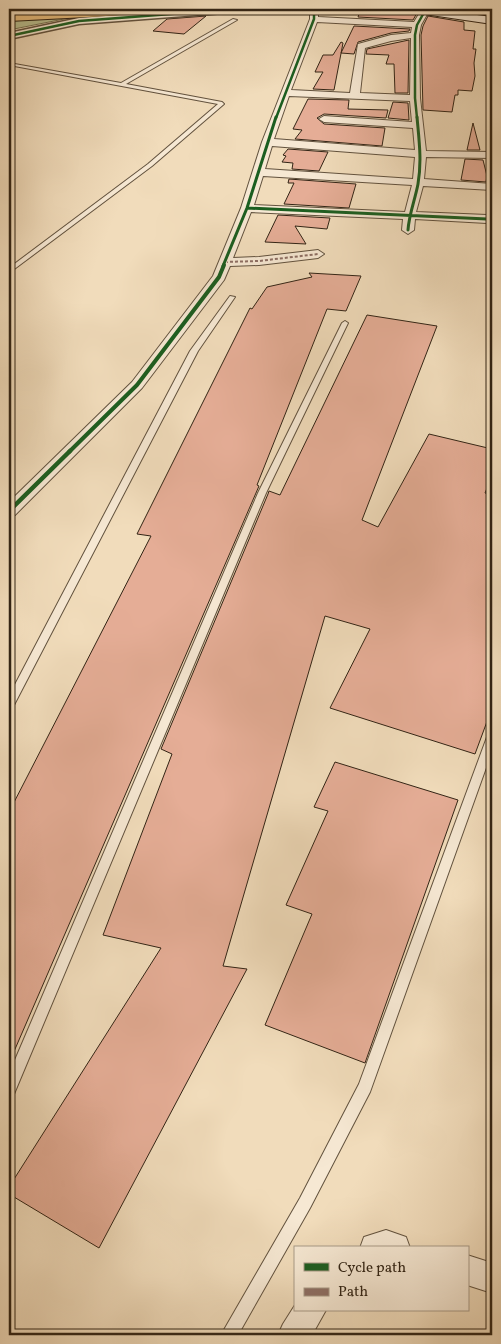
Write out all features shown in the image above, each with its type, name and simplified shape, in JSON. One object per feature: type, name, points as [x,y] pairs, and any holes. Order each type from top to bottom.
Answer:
[{"type":"highway","points":[[9,12],[95,9]]},
{"type":"highway","points":[[9,18],[183,9]]},
{"type":"main road","points":[[424,9],[492,19]]},
{"type":"street","points":[[408,230],[409,217],[418,184],[421,154],[415,98],[416,30],[424,9]]},
{"type":"street","points":[[9,36],[79,21],[236,14]]},
{"type":"street","points":[[9,511],[137,385],[219,277],[247,208],[267,142],[314,14],[416,30]]},
{"type":"street","points":[[355,95],[361,46],[416,30]]},
{"type":"street","points":[[286,93],[415,98]]},
{"type":"street","points":[[324,119],[418,125]]},
{"type":"street","points":[[267,142],[421,154],[492,155]]},
{"type":"street","points":[[258,172],[418,184],[492,187]]},
{"type":"street","points":[[247,208],[409,217],[487,219]]},
{"type":"street","points":[[224,262],[258,261],[318,254]]},
{"type":"street","points":[[468,1270],[492,1278]]},
{"type":"street","points":[[294,1335],[309,1312]]},
{"type":"lane","points":[[123,84],[236,14]]},
{"type":"lane","points":[[9,64],[222,103],[150,165],[9,271]]},
{"type":"lane","points":[[9,705],[194,351],[232,297]]},
{"type":"lane","points":[[9,1089],[262,493],[345,323]]},
{"type":"lane","points":[[229,1335],[305,1203],[365,1087],[492,737]]},
{"type":"green space","points":[[69,18],[9,30],[9,21]]},
{"type":"building","points":[[360,9],[411,9],[417,13],[413,20],[358,17],[359,14],[364,14]]},
{"type":"building","points":[[206,16],[184,34],[153,31],[167,19]]},
{"type":"building","points":[[428,16],[464,22],[464,30],[475,31],[473,49],[476,49],[475,76],[472,91],[458,90],[458,95],[455,95],[452,112],[423,110],[421,35]]},
{"type":"building","points":[[354,26],[410,29],[409,31],[391,33],[358,42],[354,54],[341,53]]},
{"type":"building","points":[[409,40],[408,93],[395,93],[394,64],[386,64],[389,55],[366,54],[367,49]]},
{"type":"building","points":[[341,42],[343,43],[334,90],[313,89],[323,72],[315,72],[323,55],[333,55]]},
{"type":"building","points":[[308,99],[349,100],[348,109],[388,110],[386,118],[324,114],[317,118],[324,124],[385,128],[382,146],[295,139],[302,130],[293,129]]},
{"type":"building","points":[[393,102],[408,103],[409,120],[388,118]]},
{"type":"building","points":[[473,123],[480,150],[467,150]]},
{"type":"building","points":[[288,149],[328,152],[319,171],[292,169],[293,163],[282,162],[286,156],[283,155]]},
{"type":"building","points":[[465,159],[483,160],[487,176],[486,182],[461,180]]},
{"type":"building","points":[[289,179],[356,184],[349,208],[284,204],[294,183],[288,183]]},
{"type":"building","points":[[278,215],[330,218],[327,229],[295,226],[306,244],[265,242]]},
{"type":"building","points":[[309,273],[361,276],[346,311],[327,309],[257,485],[259,486],[9,1063],[9,812],[151,536],[137,534],[250,308],[252,309],[267,287],[312,277]]},
{"type":"building","points":[[367,315],[437,326],[362,520],[378,527],[429,434],[492,449],[492,476],[485,493],[492,495],[492,708],[475,754],[330,708],[370,629],[325,616],[223,966],[247,969],[99,1248],[9,1194],[9,1187],[161,948],[103,935],[172,754],[161,749],[269,491],[280,495]]},
{"type":"building","points":[[335,762],[458,800],[365,1063],[265,1025],[312,914],[286,905],[328,811],[314,807]]},
{"type":"marked path","points":[[9,10],[39,9]]},
{"type":"marked path","points":[[225,262],[259,261],[318,254]]},
{"type":"cycle path","points":[[9,36],[79,21],[237,9]]},
{"type":"cycle path","points":[[9,511],[137,385],[219,277],[247,208],[277,114],[314,19],[314,9]]},
{"type":"cycle path","points":[[408,230],[409,217],[418,184],[421,154],[415,98],[415,35],[417,25],[426,9]]},
{"type":"cycle path","points":[[247,208],[487,219]]}]
